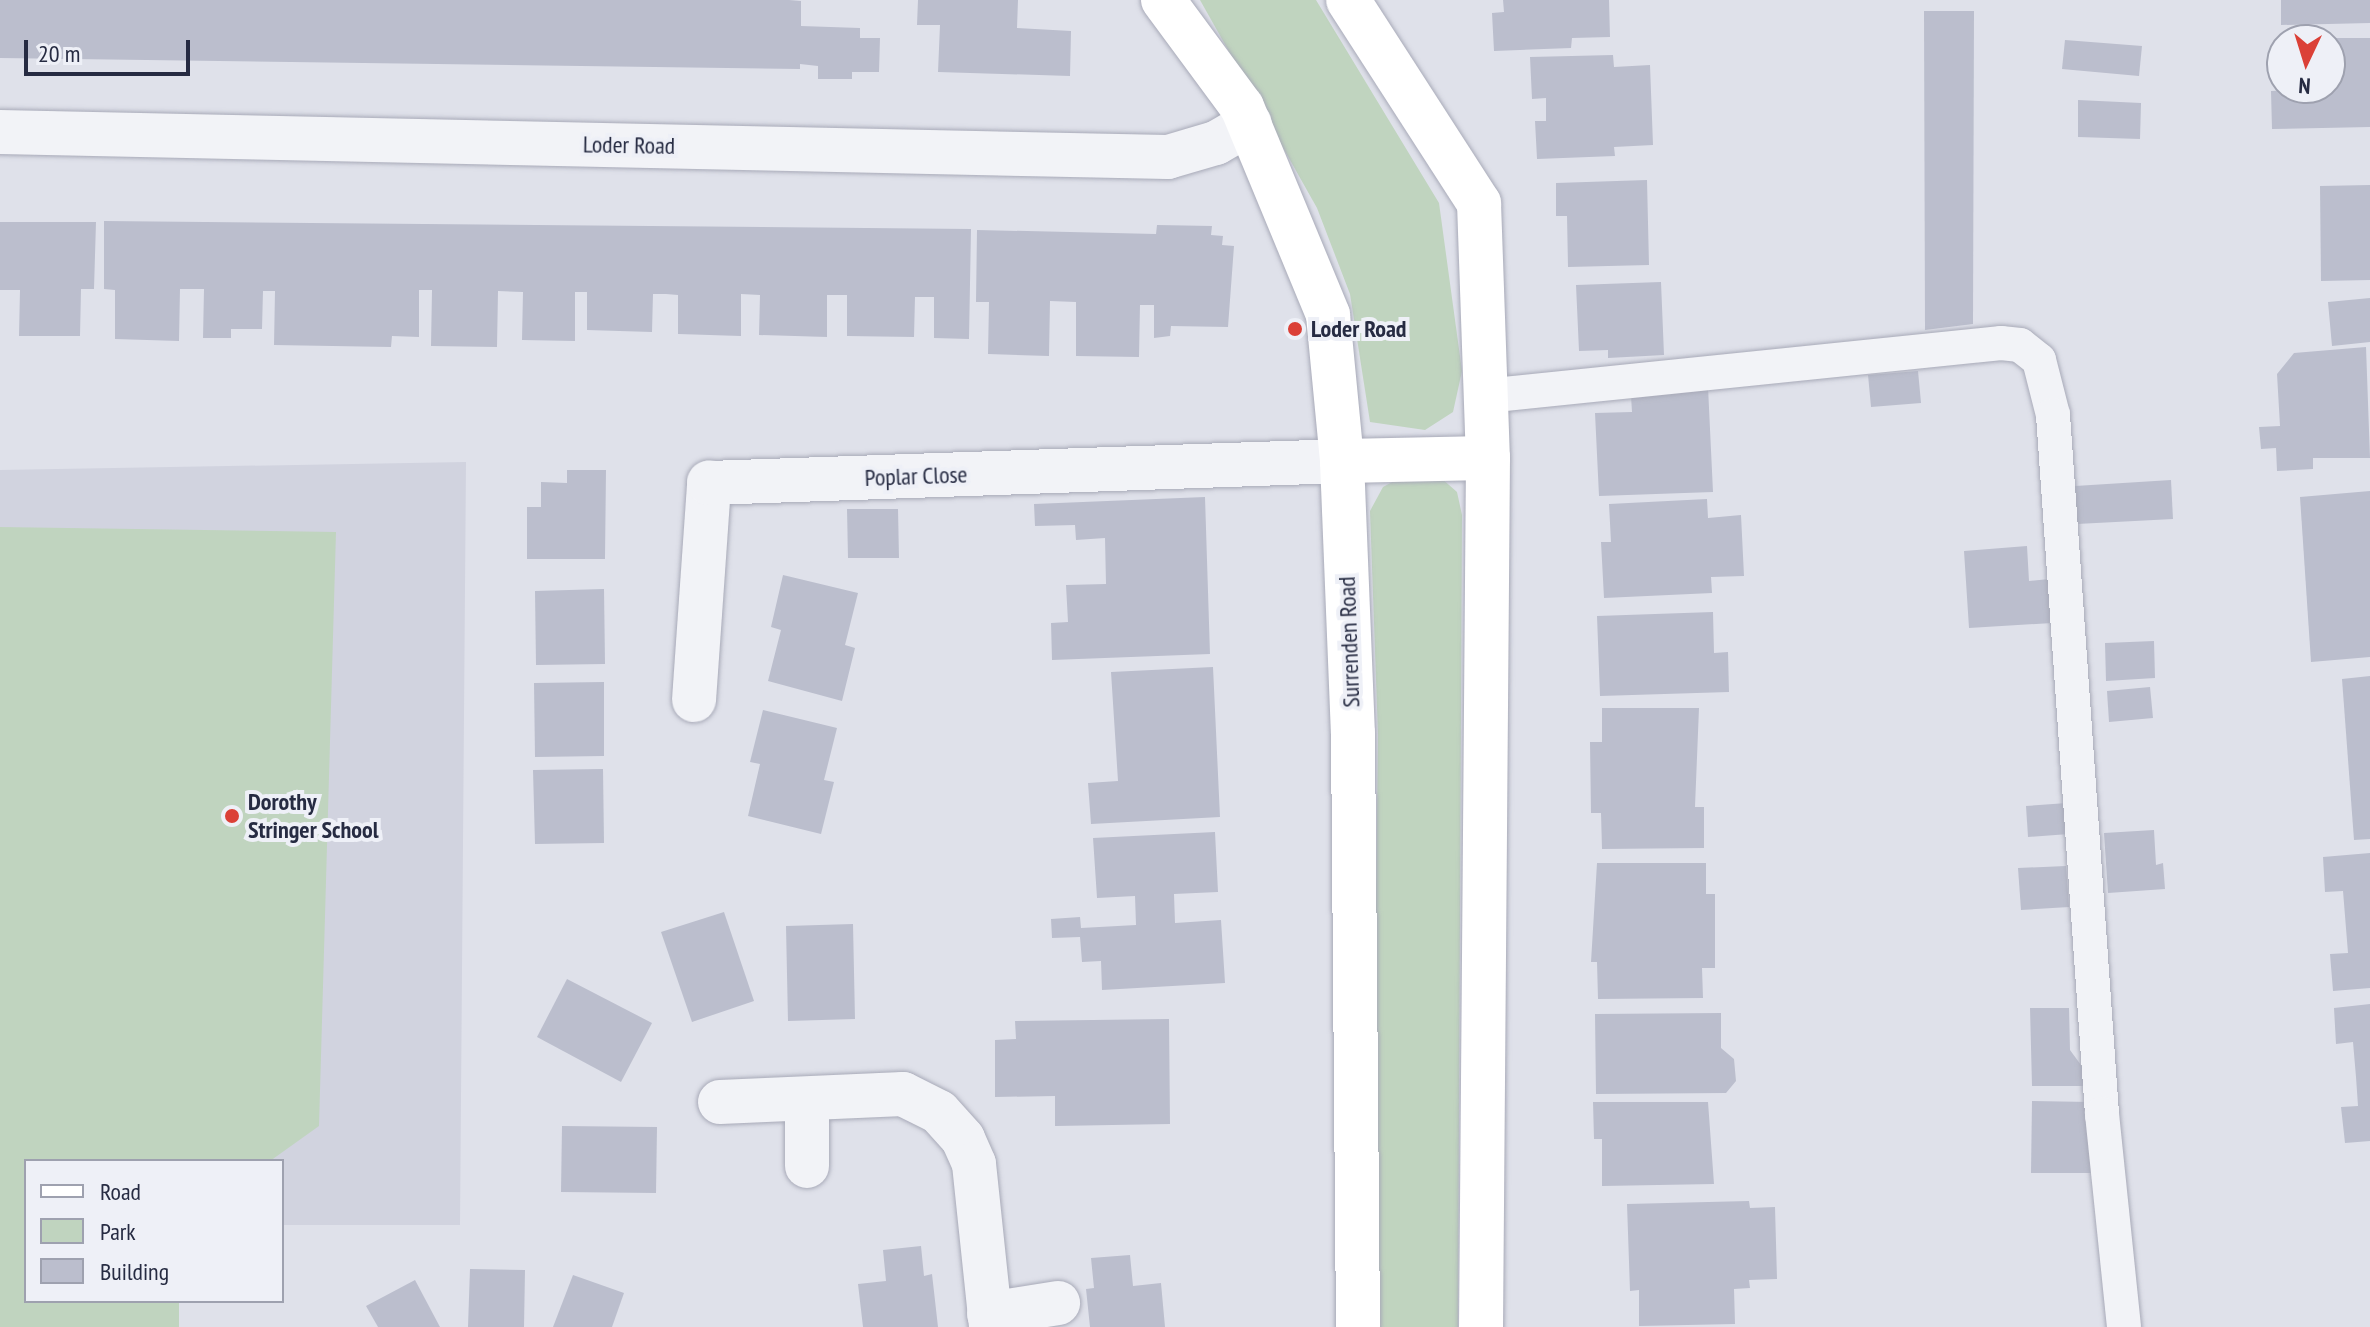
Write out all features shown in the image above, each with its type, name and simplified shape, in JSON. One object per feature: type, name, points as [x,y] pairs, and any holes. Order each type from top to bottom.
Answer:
[{"type":"street","name":"Surrenden Road","points":[[1163,0],[1250,123],[1328,315],[1342,461],[1353,733],[1358,1327]]},
{"type":"street","points":[[1348,0],[1479,203],[1488,458],[1481,1327]]},
{"type":"street","name":"Loder Road","points":[[0,132],[1168,157],[1216,143],[1250,123]]},
{"type":"street","points":[[1342,461],[1488,458]]},
{"type":"street","name":"Poplar Close","points":[[694,700],[709,483],[1342,461]]},
{"type":"street","points":[[720,1102],[903,1094],[939,1112],[953,1125],[974,1164],[990,1321],[1058,1303]]},
{"type":"street","points":[[807,1100],[807,1166]]},
{"type":"lane","points":[[1485,396],[2001,343],[2020,345],[2039,360],[2053,415],[2102,1114],[2124,1327]]},
{"type":"shaded area","name":"Dorothy Stringer School","points":[[466,462],[460,1225],[284,1225],[284,1159],[24,1159],[24,1303],[179,1303],[179,1327],[0,1327],[0,470]]},
{"type":"green space","points":[[1200,0],[1316,0],[1439,203],[1462,371],[1453,412],[1425,430],[1370,422],[1350,294],[1317,208]]},
{"type":"green space","points":[[1403,476],[1440,477],[1457,492],[1462,515],[1458,1327],[1371,1327],[1378,735],[1370,511],[1383,487]]},
{"type":"green space","name":"Dorothy Stringer School","points":[[0,527],[336,532],[319,1126],[273,1159],[24,1159],[24,1303],[179,1303],[179,1327],[0,1327]]},
{"type":"building","points":[[0,0],[789,0],[801,1],[801,26],[860,28],[860,38],[880,38],[879,72],[852,72],[852,79],[818,79],[818,66],[800,64],[800,69],[0,58]]},
{"type":"building","points":[[918,0],[1018,0],[1017,28],[1071,31],[1070,76],[938,72],[940,25],[917,25]]},
{"type":"building","points":[[1503,0],[1609,0],[1610,37],[1572,38],[1571,48],[1494,51],[1492,13],[1504,12]]},
{"type":"building","points":[[2281,0],[2370,0],[2370,23],[2281,24]]},
{"type":"building","points":[[1924,11],[1974,11],[1973,324],[1925,330]]},
{"type":"building","points":[[2346,38],[2370,38],[2370,127],[2272,129],[2271,104],[2346,104]]},
{"type":"building","points":[[2065,40],[2142,46],[2139,76],[2062,69]]},
{"type":"building","points":[[1613,55],[1614,67],[1650,65],[1653,145],[1614,147],[1615,156],[1537,159],[1535,121],[1546,121],[1546,98],[1532,99],[1530,57]]},
{"type":"building","points":[[2078,100],[2141,103],[2140,139],[2078,137]]},
{"type":"building","points":[[1647,180],[1649,265],[1568,267],[1567,216],[1556,216],[1556,183]]},
{"type":"building","points":[[2370,185],[2370,280],[2321,281],[2320,186]]},
{"type":"building","points":[[104,221],[971,229],[969,339],[934,338],[934,297],[915,297],[914,337],[847,336],[847,295],[827,295],[827,337],[759,335],[760,295],[741,294],[741,336],[678,334],[678,295],[666,294],[653,294],[652,332],[587,330],[587,292],[575,292],[575,341],[522,340],[523,292],[498,291],[497,347],[431,346],[432,290],[419,290],[419,337],[392,336],[391,347],[274,345],[275,291],[263,291],[262,329],[231,329],[231,338],[203,338],[204,289],[180,289],[179,341],[115,339],[115,290],[104,289]]},
{"type":"building","points":[[0,222],[96,222],[94,289],[81,289],[80,336],[19,336],[20,290],[0,290]]},
{"type":"building","points":[[1157,225],[1212,226],[1211,235],[1223,236],[1222,245],[1234,246],[1228,327],[1171,326],[1170,336],[1154,338],[1154,305],[1140,305],[1139,357],[1076,356],[1076,302],[1050,301],[1049,356],[988,354],[989,302],[976,302],[977,230],[1156,234]]},
{"type":"building","points":[[1661,282],[1664,355],[1608,358],[1608,350],[1579,351],[1576,285]]},
{"type":"building","points":[[2370,298],[2370,342],[2332,346],[2328,302]]},
{"type":"building","points":[[2366,347],[2370,458],[2313,458],[2313,469],[2277,471],[2276,448],[2261,449],[2259,427],[2280,426],[2277,374],[2294,353]]},
{"type":"building","points":[[1918,371],[1921,403],[1871,407],[1868,375]]},
{"type":"building","points":[[1708,387],[1713,492],[1599,496],[1595,413],[1632,412],[1631,396]]},
{"type":"building","points":[[567,470],[606,470],[605,559],[527,559],[527,507],[541,507],[541,482],[567,483]]},
{"type":"building","points":[[2171,480],[2173,519],[2077,524],[2075,486]]},
{"type":"building","points":[[2370,491],[2370,657],[2311,662],[2300,497]]},
{"type":"building","points":[[1205,497],[1210,654],[1052,660],[1051,623],[1068,622],[1066,585],[1106,584],[1105,538],[1076,540],[1075,525],[1035,526],[1034,504]]},
{"type":"building","points":[[1707,499],[1708,518],[1741,515],[1744,576],[1711,577],[1712,593],[1604,598],[1601,542],[1611,542],[1609,504]]},
{"type":"building","points":[[847,509],[898,509],[899,558],[848,558]]},
{"type":"building","points":[[2027,546],[2029,581],[2049,579],[2052,623],[1969,628],[1964,551]]},
{"type":"building","points":[[783,575],[858,593],[845,645],[855,648],[842,701],[768,681],[781,630],[771,627]]},
{"type":"building","points":[[604,589],[605,664],[536,665],[535,591]]},
{"type":"building","points":[[1713,612],[1714,653],[1728,652],[1729,692],[1600,696],[1597,616]]},
{"type":"building","points":[[2154,641],[2155,678],[2106,681],[2105,643]]},
{"type":"building","points":[[1213,667],[1220,817],[1091,824],[1088,783],[1118,781],[1111,672]]},
{"type":"building","points":[[2370,676],[2370,839],[2354,840],[2342,679]]},
{"type":"building","points":[[604,682],[604,756],[535,757],[534,683]]},
{"type":"building","points":[[2150,687],[2153,718],[2109,722],[2107,691]]},
{"type":"building","points":[[1602,708],[1699,708],[1695,807],[1704,807],[1704,848],[1602,849],[1601,813],[1591,813],[1590,742],[1602,742]]},
{"type":"building","points":[[763,710],[837,728],[824,780],[834,782],[821,834],[748,816],[760,764],[750,762]]},
{"type":"building","points":[[603,769],[604,843],[535,844],[533,770]]},
{"type":"building","points":[[2067,803],[2069,834],[2028,837],[2026,806]]},
{"type":"building","points":[[2154,830],[2156,865],[2163,863],[2165,889],[2108,893],[2104,833]]},
{"type":"building","points":[[1215,832],[1218,892],[1174,894],[1175,923],[1221,920],[1225,983],[1102,990],[1101,961],[1082,962],[1080,937],[1052,938],[1051,919],[1080,917],[1081,928],[1136,925],[1135,896],[1097,898],[1093,838]]},
{"type":"building","points":[[2370,853],[2370,988],[2333,991],[2330,954],[2348,953],[2343,891],[2325,892],[2323,857]]},
{"type":"building","points":[[1597,863],[1706,863],[1706,894],[1715,894],[1715,968],[1702,968],[1703,998],[1598,999],[1597,962],[1591,962]]},
{"type":"building","points":[[2066,866],[2069,907],[2021,910],[2018,868]]},
{"type":"building","points":[[724,912],[754,1001],[692,1022],[661,932]]},
{"type":"building","points":[[853,924],[855,1019],[788,1021],[786,926]]},
{"type":"building","points":[[567,979],[652,1023],[621,1082],[537,1037]]},
{"type":"building","points":[[2370,1004],[2370,1141],[2345,1143],[2341,1107],[2358,1106],[2356,1077],[2353,1042],[2336,1044],[2334,1008]]},
{"type":"building","points":[[2030,1008],[2069,1008],[2070,1050],[2089,1076],[2090,1086],[2032,1086]]},
{"type":"building","points":[[1721,1013],[1721,1048],[1734,1059],[1736,1081],[1726,1093],[1596,1094],[1595,1014]]},
{"type":"building","points":[[1169,1019],[1170,1124],[1055,1126],[1055,1096],[995,1097],[995,1040],[1016,1039],[1015,1021]]},
{"type":"building","points":[[2032,1101],[2090,1102],[2091,1173],[2031,1173]]},
{"type":"building","points":[[1593,1102],[1708,1102],[1714,1184],[1602,1186],[1602,1139],[1594,1139]]},
{"type":"building","points":[[562,1126],[657,1127],[656,1193],[561,1192]]},
{"type":"building","points":[[1749,1201],[1750,1208],[1775,1207],[1777,1279],[1749,1280],[1750,1288],[1734,1289],[1735,1324],[1639,1326],[1639,1290],[1630,1291],[1627,1204]]},
{"type":"building","points":[[921,1246],[924,1276],[932,1274],[938,1327],[863,1327],[858,1284],[886,1281],[883,1250]]},
{"type":"building","points":[[1130,1255],[1133,1286],[1161,1283],[1165,1327],[1090,1327],[1086,1289],[1094,1288],[1091,1258]]},
{"type":"building","points":[[470,1269],[525,1270],[524,1327],[468,1327]]},
{"type":"building","points":[[573,1275],[624,1293],[612,1327],[553,1327]]},
{"type":"building","points":[[415,1280],[440,1327],[378,1327],[366,1306]]},
{"type":"place","name":"Loder Road","points":[[1295,329]]},
{"type":"place","name":"Dorothy Stringer School","points":[[232,816]]}]
